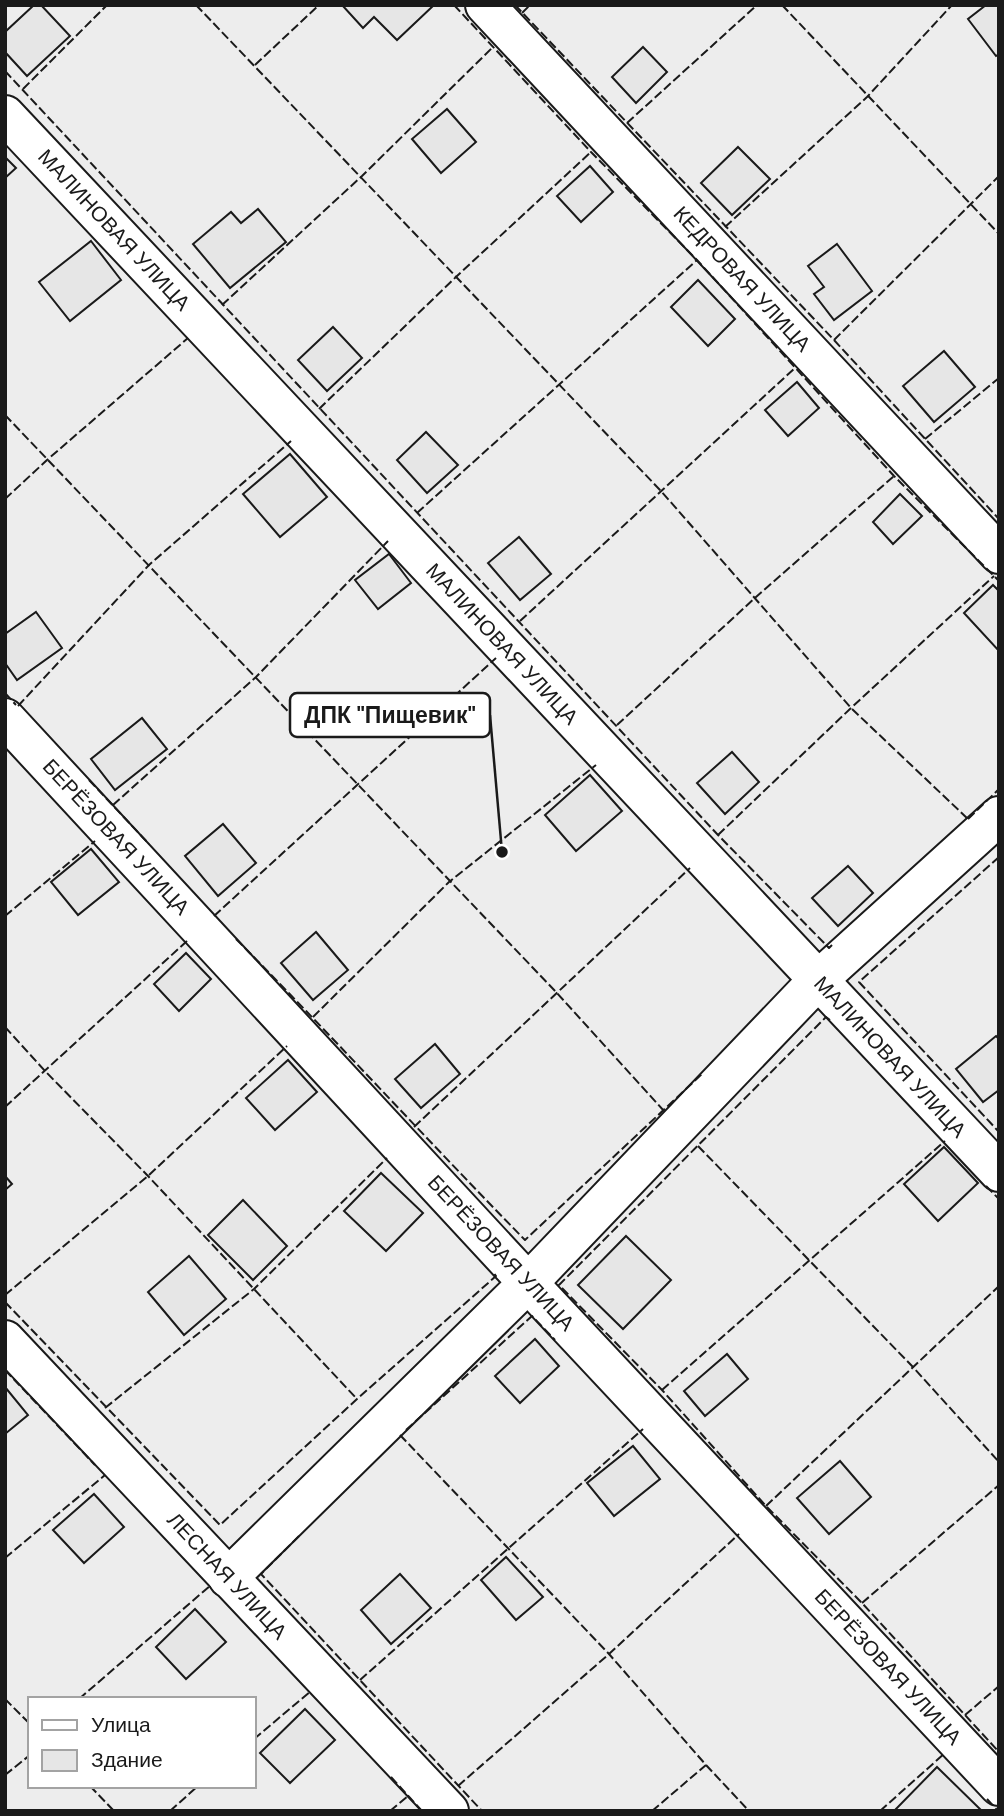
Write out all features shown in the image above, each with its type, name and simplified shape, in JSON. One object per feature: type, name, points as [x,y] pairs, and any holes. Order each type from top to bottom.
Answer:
[{"type":"street","name":"КЕДРОВАЯ УЛИЦА","points":[[485,5],[999,554]]},
{"type":"street","name":"МАЛИНОВАЯ УЛИЦА","points":[[5,115],[999,1172]]},
{"type":"street","name":"БЕРЁЗОВАЯ УЛИЦА","points":[[5,718],[999,1786]]},
{"type":"street","points":[[228,1578],[528,1283],[818,980],[999,816]]},
{"type":"street","name":"ЛЕСНАЯ УЛИЦА","points":[[5,1340],[450,1811]]},
{"type":"shaded area","points":[[5,5],[999,5],[999,1811],[5,1811]]},
{"type":"building","points":[[34,5],[41,5],[70,36],[27,76],[5,52],[5,32]]},
{"type":"building","points":[[342,5],[434,5],[397,40],[374,17],[363,28]]},
{"type":"building","points":[[986,5],[999,5],[999,54],[996,56],[968,19]]},
{"type":"building","points":[[643,47],[667,72],[636,103],[612,77]]},
{"type":"building","points":[[447,109],[476,142],[441,173],[412,139]]},
{"type":"building","points":[[738,147],[770,179],[732,215],[701,183]]},
{"type":"building","points":[[5,157],[16,168],[5,178]]},
{"type":"building","points":[[590,166],[613,192],[581,222],[557,196]]},
{"type":"building","points":[[258,209],[286,242],[230,288],[193,244],[231,212],[241,223]]},
{"type":"building","points":[[91,241],[121,280],[70,321],[39,282]]},
{"type":"building","points":[[837,244],[872,291],[834,320],[814,294],[824,287],[808,266]]},
{"type":"building","points":[[698,280],[735,319],[708,346],[671,307]]},
{"type":"building","points":[[333,327],[362,358],[327,391],[298,360]]},
{"type":"building","points":[[944,351],[975,387],[934,422],[903,386]]},
{"type":"building","points":[[797,382],[819,408],[788,436],[765,410]]},
{"type":"building","points":[[426,432],[458,465],[427,493],[397,460]]},
{"type":"building","points":[[290,454],[327,497],[280,537],[243,494]]},
{"type":"building","points":[[900,494],[922,516],[893,544],[873,522]]},
{"type":"building","points":[[519,537],[551,574],[520,600],[488,563]]},
{"type":"building","points":[[389,554],[411,583],[378,609],[355,580]]},
{"type":"building","points":[[993,585],[999,591],[999,651],[964,613]]},
{"type":"building","points":[[36,612],[62,648],[17,680],[5,663],[5,634]]},
{"type":"building","points":[[142,718],[167,749],[115,790],[91,759]]},
{"type":"building","points":[[732,752],[759,782],[725,814],[697,783]]},
{"type":"building","points":[[590,775],[622,811],[576,851],[545,815]]},
{"type":"building","points":[[223,824],[256,863],[218,896],[185,856]]},
{"type":"building","points":[[91,849],[119,882],[78,915],[51,882]]},
{"type":"building","points":[[848,866],[873,893],[838,926],[812,898]]},
{"type":"building","points":[[316,932],[348,970],[313,1000],[281,963]]},
{"type":"building","points":[[186,953],[211,979],[179,1011],[154,984]]},
{"type":"building","points":[[996,1036],[999,1039],[999,1090],[983,1102],[956,1069]]},
{"type":"building","points":[[435,1044],[460,1074],[421,1108],[395,1079]]},
{"type":"building","points":[[288,1060],[317,1092],[275,1130],[246,1098]]},
{"type":"building","points":[[944,1147],[978,1183],[938,1221],[904,1184]]},
{"type":"building","points":[[381,1173],[423,1213],[386,1251],[344,1211]]},
{"type":"building","points":[[5,1176],[12,1184],[5,1190]]},
{"type":"building","points":[[243,1200],[287,1246],[253,1280],[208,1235]]},
{"type":"building","points":[[626,1236],[671,1280],[623,1329],[578,1285]]},
{"type":"building","points":[[189,1256],[226,1299],[184,1335],[148,1292]]},
{"type":"building","points":[[535,1339],[559,1366],[520,1403],[495,1376]]},
{"type":"building","points":[[727,1354],[748,1379],[705,1416],[684,1391]]},
{"type":"building","points":[[5,1387],[28,1415],[5,1434]]},
{"type":"building","points":[[633,1446],[660,1479],[614,1516],[587,1483]]},
{"type":"building","points":[[840,1461],[871,1497],[829,1534],[797,1498]]},
{"type":"building","points":[[94,1494],[124,1527],[84,1563],[53,1530]]},
{"type":"building","points":[[506,1557],[543,1597],[516,1620],[481,1580]]},
{"type":"building","points":[[400,1574],[431,1608],[391,1644],[361,1610]]},
{"type":"building","points":[[195,1609],[226,1642],[186,1679],[156,1647]]},
{"type":"building","points":[[305,1709],[335,1740],[290,1783],[260,1753]]},
{"type":"building","points":[[937,1767],[982,1811],[894,1811]]},
{"type":"fence","points":[[23,89],[107,5]]},
{"type":"fence","points":[[196,5],[661,491],[851,708],[968,819]]},
{"type":"fence","points":[[255,65],[319,5]]},
{"type":"fence","points":[[454,5],[591,152],[697,260],[894,476],[999,581]]},
{"type":"fence","points":[[515,5],[834,340],[999,519]]},
{"type":"fence","points":[[522,13],[530,5]]},
{"type":"fence","points":[[627,123],[757,5]]},
{"type":"fence","points":[[782,5],[999,234]]},
{"type":"fence","points":[[725,227],[867,97],[952,5]]},
{"type":"fence","points":[[222,305],[362,176],[493,47]]},
{"type":"fence","points":[[5,71],[718,835],[829,948],[832,945]]},
{"type":"fence","points":[[319,409],[591,152]]},
{"type":"fence","points":[[834,340],[999,176]]},
{"type":"fence","points":[[417,513],[697,260]]},
{"type":"fence","points":[[5,499],[188,338]]},
{"type":"fence","points":[[520,621],[796,367]]},
{"type":"fence","points":[[925,439],[999,378]]},
{"type":"fence","points":[[5,415],[556,992],[664,1111]]},
{"type":"fence","points":[[18,706],[149,565],[291,441]]},
{"type":"fence","points":[[617,725],[756,597],[894,476]]},
{"type":"fence","points":[[113,805],[256,677],[388,541]]},
{"type":"fence","points":[[718,835],[994,576]]},
{"type":"fence","points":[[214,916],[496,658]]},
{"type":"fence","points":[[5,693],[16,705]]},
{"type":"fence","points":[[313,1017],[449,882],[596,765]]},
{"type":"fence","points":[[89,780],[149,844]]},
{"type":"fence","points":[[968,819],[999,789]]},
{"type":"fence","points":[[5,916],[95,841]]},
{"type":"fence","points":[[999,857],[859,982],[999,1132]]},
{"type":"fence","points":[[414,1127],[690,868]]},
{"type":"fence","points":[[236,939],[525,1240],[703,1073]]},
{"type":"fence","points":[[5,1107],[187,941]]},
{"type":"fence","points":[[830,1020],[826,1017],[559,1285],[662,1390],[766,1506],[862,1603],[999,1752]]},
{"type":"fence","points":[[5,1027],[357,1399]]},
{"type":"fence","points":[[5,1295],[148,1176],[287,1046]]},
{"type":"fence","points":[[662,1390],[945,1141]]},
{"type":"fence","points":[[698,1146],[912,1366],[999,1462]]},
{"type":"fence","points":[[105,1408],[254,1289],[387,1158]]},
{"type":"fence","points":[[986,1186],[999,1199]]},
{"type":"fence","points":[[5,1302],[220,1525],[496,1276],[493,1272]]},
{"type":"fence","points":[[766,1506],[999,1286]]},
{"type":"fence","points":[[406,1430],[532,1316],[555,1340]]},
{"type":"fence","points":[[5,1370],[95,1465]]},
{"type":"fence","points":[[360,1680],[643,1429]]},
{"type":"fence","points":[[400,1435],[609,1654],[749,1811]]},
{"type":"fence","points":[[5,1558],[105,1475]]},
{"type":"fence","points":[[862,1603],[999,1485]]},
{"type":"fence","points":[[458,1786],[609,1654],[739,1534]]},
{"type":"fence","points":[[299,1536],[261,1574],[482,1811]]},
{"type":"fence","points":[[81,1697],[211,1585]]},
{"type":"fence","points":[[965,1715],[999,1686]]},
{"type":"fence","points":[[256,1737],[311,1691]]},
{"type":"fence","points":[[5,1699],[28,1722]]},
{"type":"fence","points":[[880,1811],[945,1753]]},
{"type":"fence","points":[[5,1775],[28,1757]]},
{"type":"fence","points":[[652,1811],[706,1765]]},
{"type":"fence","points":[[391,1777],[422,1811]]},
{"type":"fence","points":[[92,1788],[114,1811]]},
{"type":"fence","points":[[170,1811],[196,1788]]},
{"type":"fence","points":[[390,1811],[408,1796]]},
{"type":"fence","points":[[987,1799],[998,1811]]},
{"type":"place","name":"ДПК \"Пищевик\"","points":[[502,852]]}]
